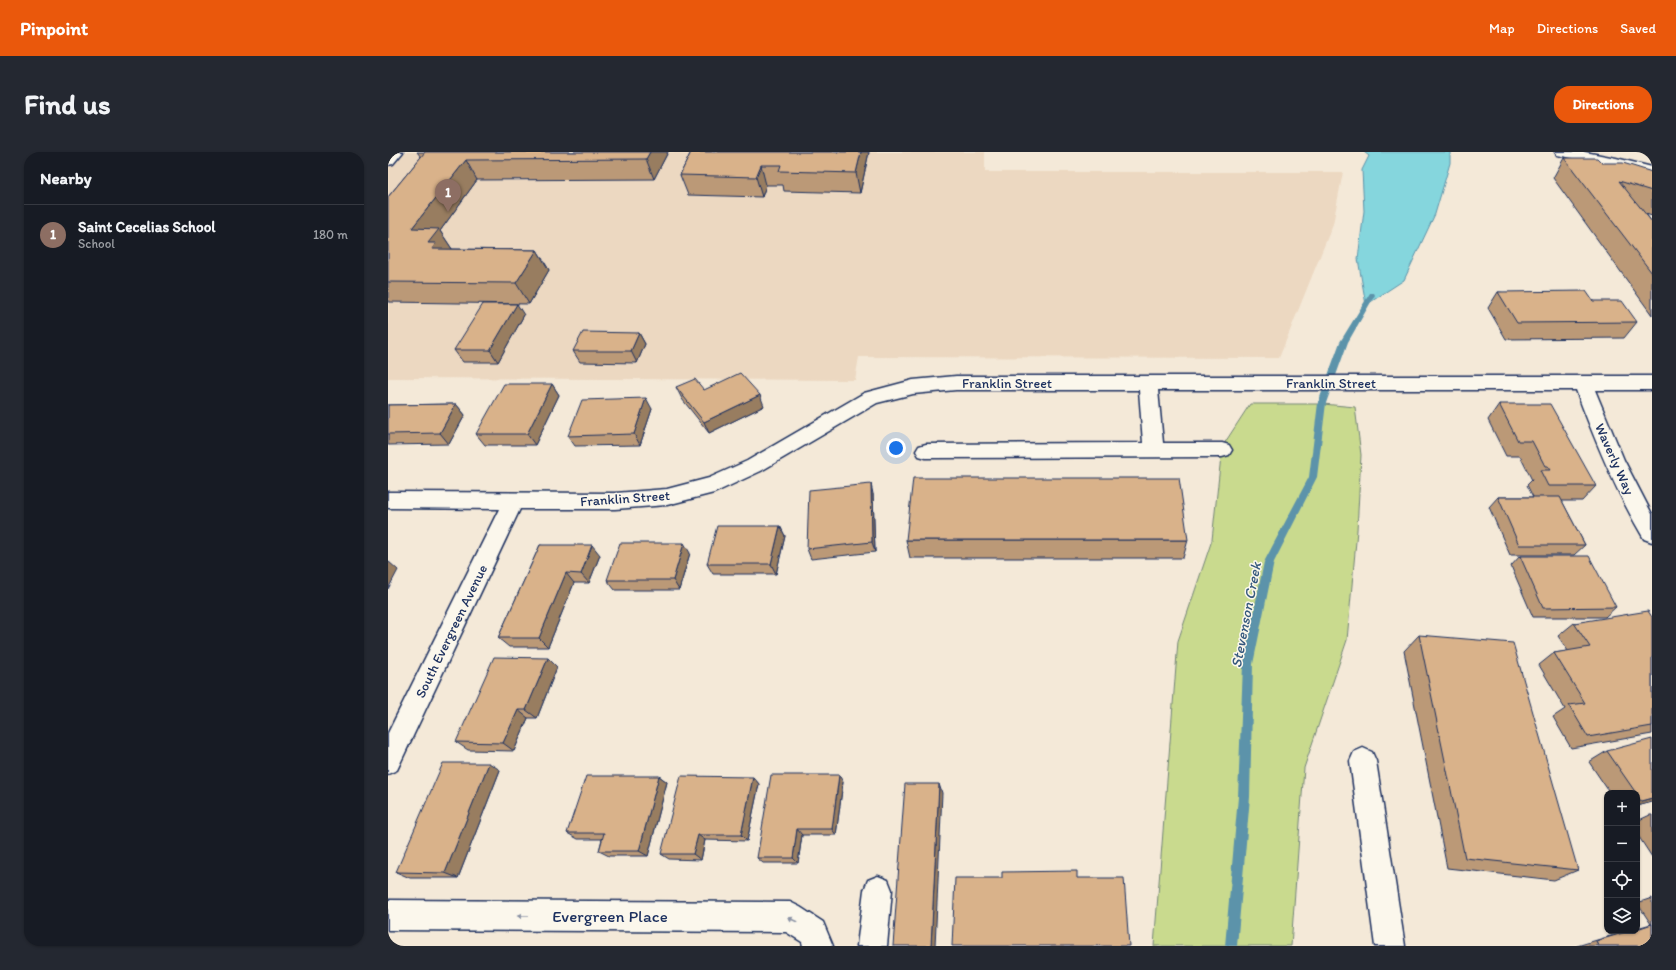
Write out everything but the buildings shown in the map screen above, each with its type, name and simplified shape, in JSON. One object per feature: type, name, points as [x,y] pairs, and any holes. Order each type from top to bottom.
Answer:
[{"type":"street","points":[[388,161],[396,152]]},
{"type":"street","points":[[1562,152],[1600,156],[1652,172]]},
{"type":"street","name":"Franklin Street","points":[[388,500],[630,500],[668,497],[714,484],[754,466],[871,398],[913,387],[956,383],[1652,383]]},
{"type":"street","points":[[1148,383],[1154,450]]},
{"type":"street","name":"Waverly Way","points":[[1583,383],[1607,444],[1637,510],[1652,532]]},
{"type":"street","points":[[926,451],[1222,450]]},
{"type":"street","name":"South Evergreen Avenue","points":[[388,761],[514,500]]},
{"type":"street","points":[[1363,761],[1390,946]]},
{"type":"street","points":[[872,946],[878,890]]},
{"type":"street","name":"Evergreen Place","points":[[388,915],[790,917],[813,932],[818,946]]},
{"type":"shaded area","points":[[388,152],[985,152],[985,172],[1343,172],[1333,224],[1279,358],[859,357],[855,380],[388,378]]},
{"type":"green space","points":[[1250,404],[1323,404],[1355,407],[1361,455],[1357,530],[1347,640],[1304,768],[1291,946],[1154,946],[1178,641],[1212,540],[1222,447]]},
{"type":"water","points":[[1364,152],[1450,152],[1450,163],[1435,214],[1404,280],[1366,305],[1358,259],[1364,211],[1362,170],[1369,156]]},
{"type":"waterway","name":"Stevenson Creek","points":[[1231,946],[1244,797],[1248,664],[1269,562],[1313,477],[1322,403],[1344,342],[1372,295]]},
{"type":"place","name":"Saint Cecelias School","points":[[448,212]]}]
